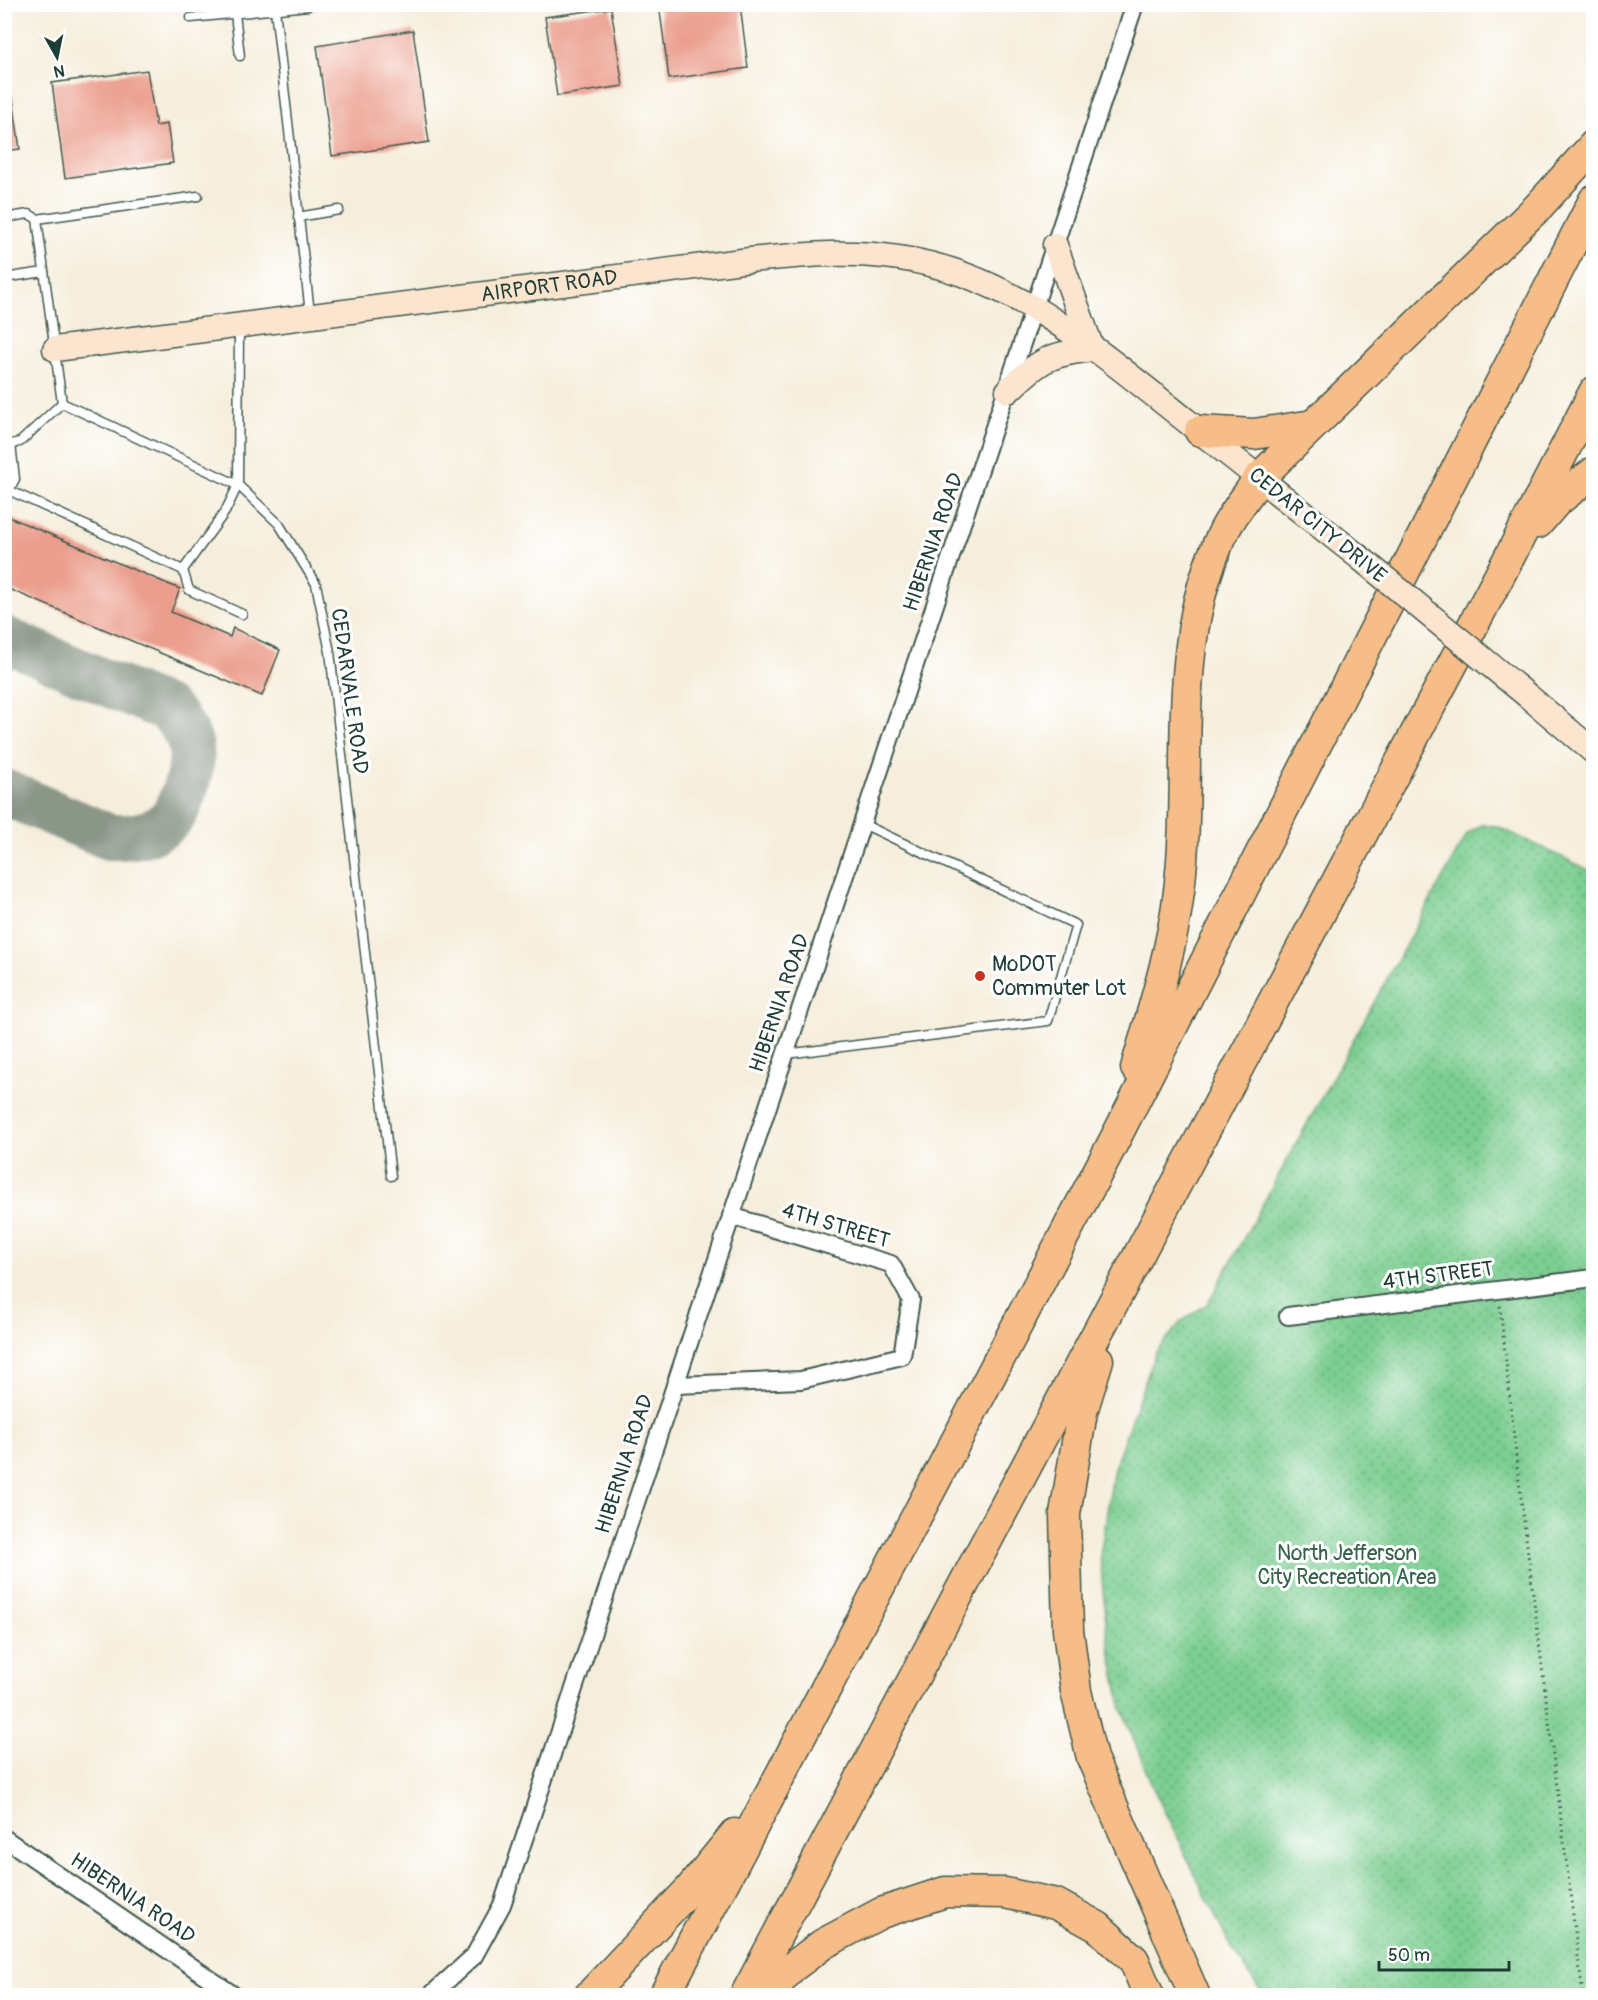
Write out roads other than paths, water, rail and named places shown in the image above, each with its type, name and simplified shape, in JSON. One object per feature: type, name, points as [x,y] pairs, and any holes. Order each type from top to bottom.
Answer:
[{"type":"highway","points":[[1114,1141],[1163,977],[1179,890],[1188,660],[1202,591],[1224,531],[1259,478],[1538,207],[1593,145]]},
{"type":"highway","points":[[664,1995],[1114,1141],[1593,200]]},
{"type":"highway","points":[[745,1995],[1512,552],[1593,392]]},
{"type":"highway","points":[[1200,431],[1254,435],[1313,425]]},
{"type":"highway","points":[[1512,552],[1556,502],[1593,472]]},
{"type":"highway","points":[[1117,1297],[1083,1412],[1065,1514],[1068,1630],[1076,1691],[1092,1758],[1196,1995]]},
{"type":"highway","points":[[589,1995],[691,1888],[780,1778]]},
{"type":"highway","points":[[767,1995],[791,1968],[823,1944],[881,1913],[945,1892],[1005,1893],[1056,1904],[1098,1927],[1134,1960],[1149,1995]]},
{"type":"street","name":"HIBERNIA ROAD","points":[[430,1995],[474,1956],[502,1905],[1036,308],[1135,4]]},
{"type":"street","points":[[1008,391],[1035,365],[1060,353],[1092,349],[1055,245]]},
{"type":"street","name":"AIRPORT ROAD","points":[[55,349],[239,324],[831,252],[901,258],[971,277],[1036,308]]},
{"type":"street","name":"CEDAR CITY DRIVE","points":[[1036,308],[1200,431],[1359,557],[1593,752]]},
{"type":"street","name":"4TH STREET","points":[[675,1385],[801,1380],[902,1356],[911,1300],[891,1264],[731,1216]]},
{"type":"street","name":"4TH STREET","points":[[1288,1316],[1593,1278]]},
{"type":"street","name":"HIBERNIA ROAD","points":[[4,1838],[235,1995]]},
{"type":"lane","points":[[191,18],[308,6]]},
{"type":"lane","points":[[275,9],[310,316]]},
{"type":"lane","points":[[235,14],[240,56]]},
{"type":"lane","points":[[4,218],[29,214],[37,219],[198,196]]},
{"type":"lane","points":[[298,217],[339,210]]},
{"type":"lane","points":[[37,219],[62,403],[20,442],[11,444],[15,479],[7,489],[183,570],[189,590],[242,614]]},
{"type":"lane","points":[[4,278],[44,272]]},
{"type":"lane","points":[[183,570],[225,512],[238,485],[239,324]]},
{"type":"lane","name":"CEDARVALE ROAD","points":[[62,403],[238,485],[279,524],[316,584],[330,652],[391,1176]]},
{"type":"lane","points":[[785,1054],[1048,1021],[1076,925],[863,824]]},
{"type":"place","name":"MoDOT Commuter Lot","points":[[980,976]]},
{"type":"park label","name":"North Jefferson City Recreation Area","points":[[1347,1565]]}]
